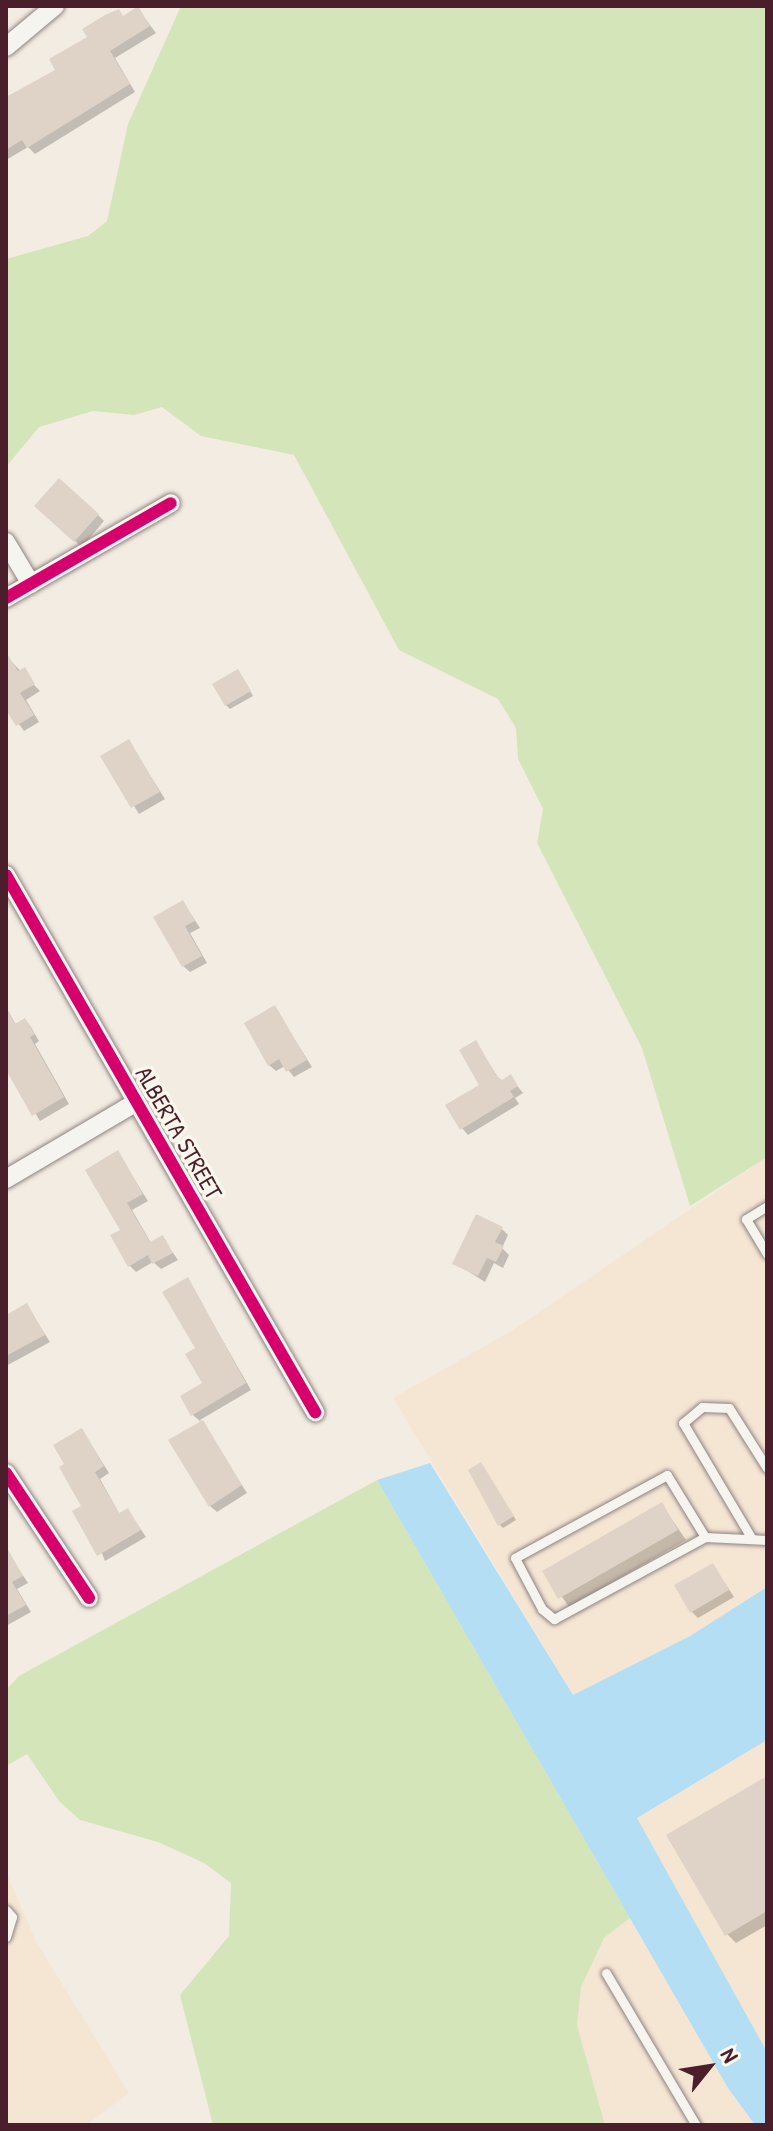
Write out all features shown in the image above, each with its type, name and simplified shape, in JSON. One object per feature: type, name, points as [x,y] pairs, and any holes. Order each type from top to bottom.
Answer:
[{"type":"street","points":[[6,47],[55,6]]},
{"type":"street","points":[[6,598],[171,503]]},
{"type":"street","points":[[6,542],[31,584]]},
{"type":"street","name":"ALBERTA STREET","points":[[6,875],[315,1412]]},
{"type":"street","points":[[6,1179],[135,1103]]},
{"type":"street","points":[[6,1473],[89,1598]]},
{"type":"lane","points":[[767,1206],[746,1219],[767,1254]]},
{"type":"lane","points":[[752,1539],[683,1423],[702,1407],[729,1408],[767,1468]]},
{"type":"lane","points":[[705,1537],[667,1475],[515,1558],[542,1609],[554,1619],[705,1537],[767,1540]]},
{"type":"lane","points":[[6,1910],[12,1917],[6,1937]]},
{"type":"lane","points":[[606,1973],[696,2125]]},
{"type":"shaded area","points":[[767,1157],[767,1587],[690,1636],[573,1695],[393,1398],[513,1330]]},
{"type":"shaded area","points":[[767,1740],[767,2052],[637,1818]]},
{"type":"shaded area","points":[[6,1872],[37,1943],[129,2093],[86,2125],[6,2125]]},
{"type":"shaded area","points":[[630,1918],[728,2088],[755,2125],[605,2125],[577,2025],[581,1987],[604,1938]]},
{"type":"green space","points":[[181,6],[767,6],[767,1157],[690,1206],[642,1048],[537,843],[543,809],[518,759],[516,728],[498,699],[399,650],[294,455],[201,436],[162,407],[134,415],[93,411],[39,427],[6,467],[6,259],[88,236],[107,221],[128,124]]},
{"type":"green space","points":[[377,1480],[630,1918],[604,1938],[581,1987],[577,2025],[605,2125],[213,2125],[180,1995],[229,1936],[231,1883],[204,1863],[158,1842],[80,1820],[59,1801],[27,1754],[6,1766],[6,1690],[19,1676]]},
{"type":"water","points":[[430,1463],[573,1695],[690,1636],[767,1587],[767,1740],[637,1818],[767,2052],[767,2125],[755,2125],[728,2088],[377,1480]]},
{"type":"building","points":[[138,6],[150,26],[110,51],[130,84],[27,148],[22,140],[6,150],[6,97],[55,70],[49,59],[87,37],[82,29],[119,9],[123,16]]},
{"type":"building","points":[[59,478],[99,514],[74,542],[34,506]]},
{"type":"building","points":[[6,652],[18,671],[25,667],[35,684],[20,693],[34,715],[16,726],[6,710]]},
{"type":"building","points":[[238,669],[251,691],[225,706],[212,684]]},
{"type":"building","points":[[129,739],[160,792],[131,808],[100,756]]},
{"type":"building","points":[[183,900],[195,921],[185,926],[202,956],[182,967],[153,917]]},
{"type":"building","points":[[275,1005],[307,1060],[286,1072],[279,1059],[268,1066],[244,1023]]},
{"type":"building","points":[[6,1008],[15,1024],[25,1018],[35,1034],[30,1037],[64,1097],[32,1116],[6,1070]]},
{"type":"building","points":[[476,1040],[496,1075],[502,1080],[511,1074],[518,1086],[510,1091],[514,1097],[460,1130],[445,1105],[479,1085],[459,1050]]},
{"type":"building","points":[[118,1150],[143,1194],[127,1203],[150,1242],[163,1235],[173,1253],[152,1264],[148,1255],[128,1267],[110,1235],[120,1230],[85,1170]]},
{"type":"building","points":[[476,1214],[503,1227],[495,1242],[504,1246],[496,1262],[487,1258],[478,1276],[452,1264]]},
{"type":"building","points":[[188,1277],[246,1383],[191,1416],[180,1396],[202,1383],[185,1354],[195,1348],[162,1292]]},
{"type":"building","points":[[27,1303],[45,1335],[6,1356],[6,1315]]},
{"type":"building","points":[[203,1420],[242,1485],[209,1507],[168,1440]]},
{"type":"building","points":[[82,1428],[104,1466],[95,1472],[119,1513],[128,1508],[141,1530],[97,1556],[72,1511],[81,1506],[59,1467],[64,1464],[53,1445]]},
{"type":"building","points":[[481,1462],[514,1516],[498,1526],[468,1470]]},
{"type":"building","points":[[662,1502],[678,1530],[558,1599],[542,1571]]},
{"type":"building","points":[[6,1546],[23,1576],[12,1582],[26,1605],[6,1616]]},
{"type":"building","points":[[713,1563],[729,1590],[690,1613],[674,1585]]},
{"type":"building","points":[[767,1776],[767,1911],[725,1936],[666,1835]]},
{"type":"cycle path","points":[[6,598],[171,503]]},
{"type":"cycle path","points":[[6,875],[315,1412]]},
{"type":"cycle path","points":[[6,1473],[89,1598]]}]
